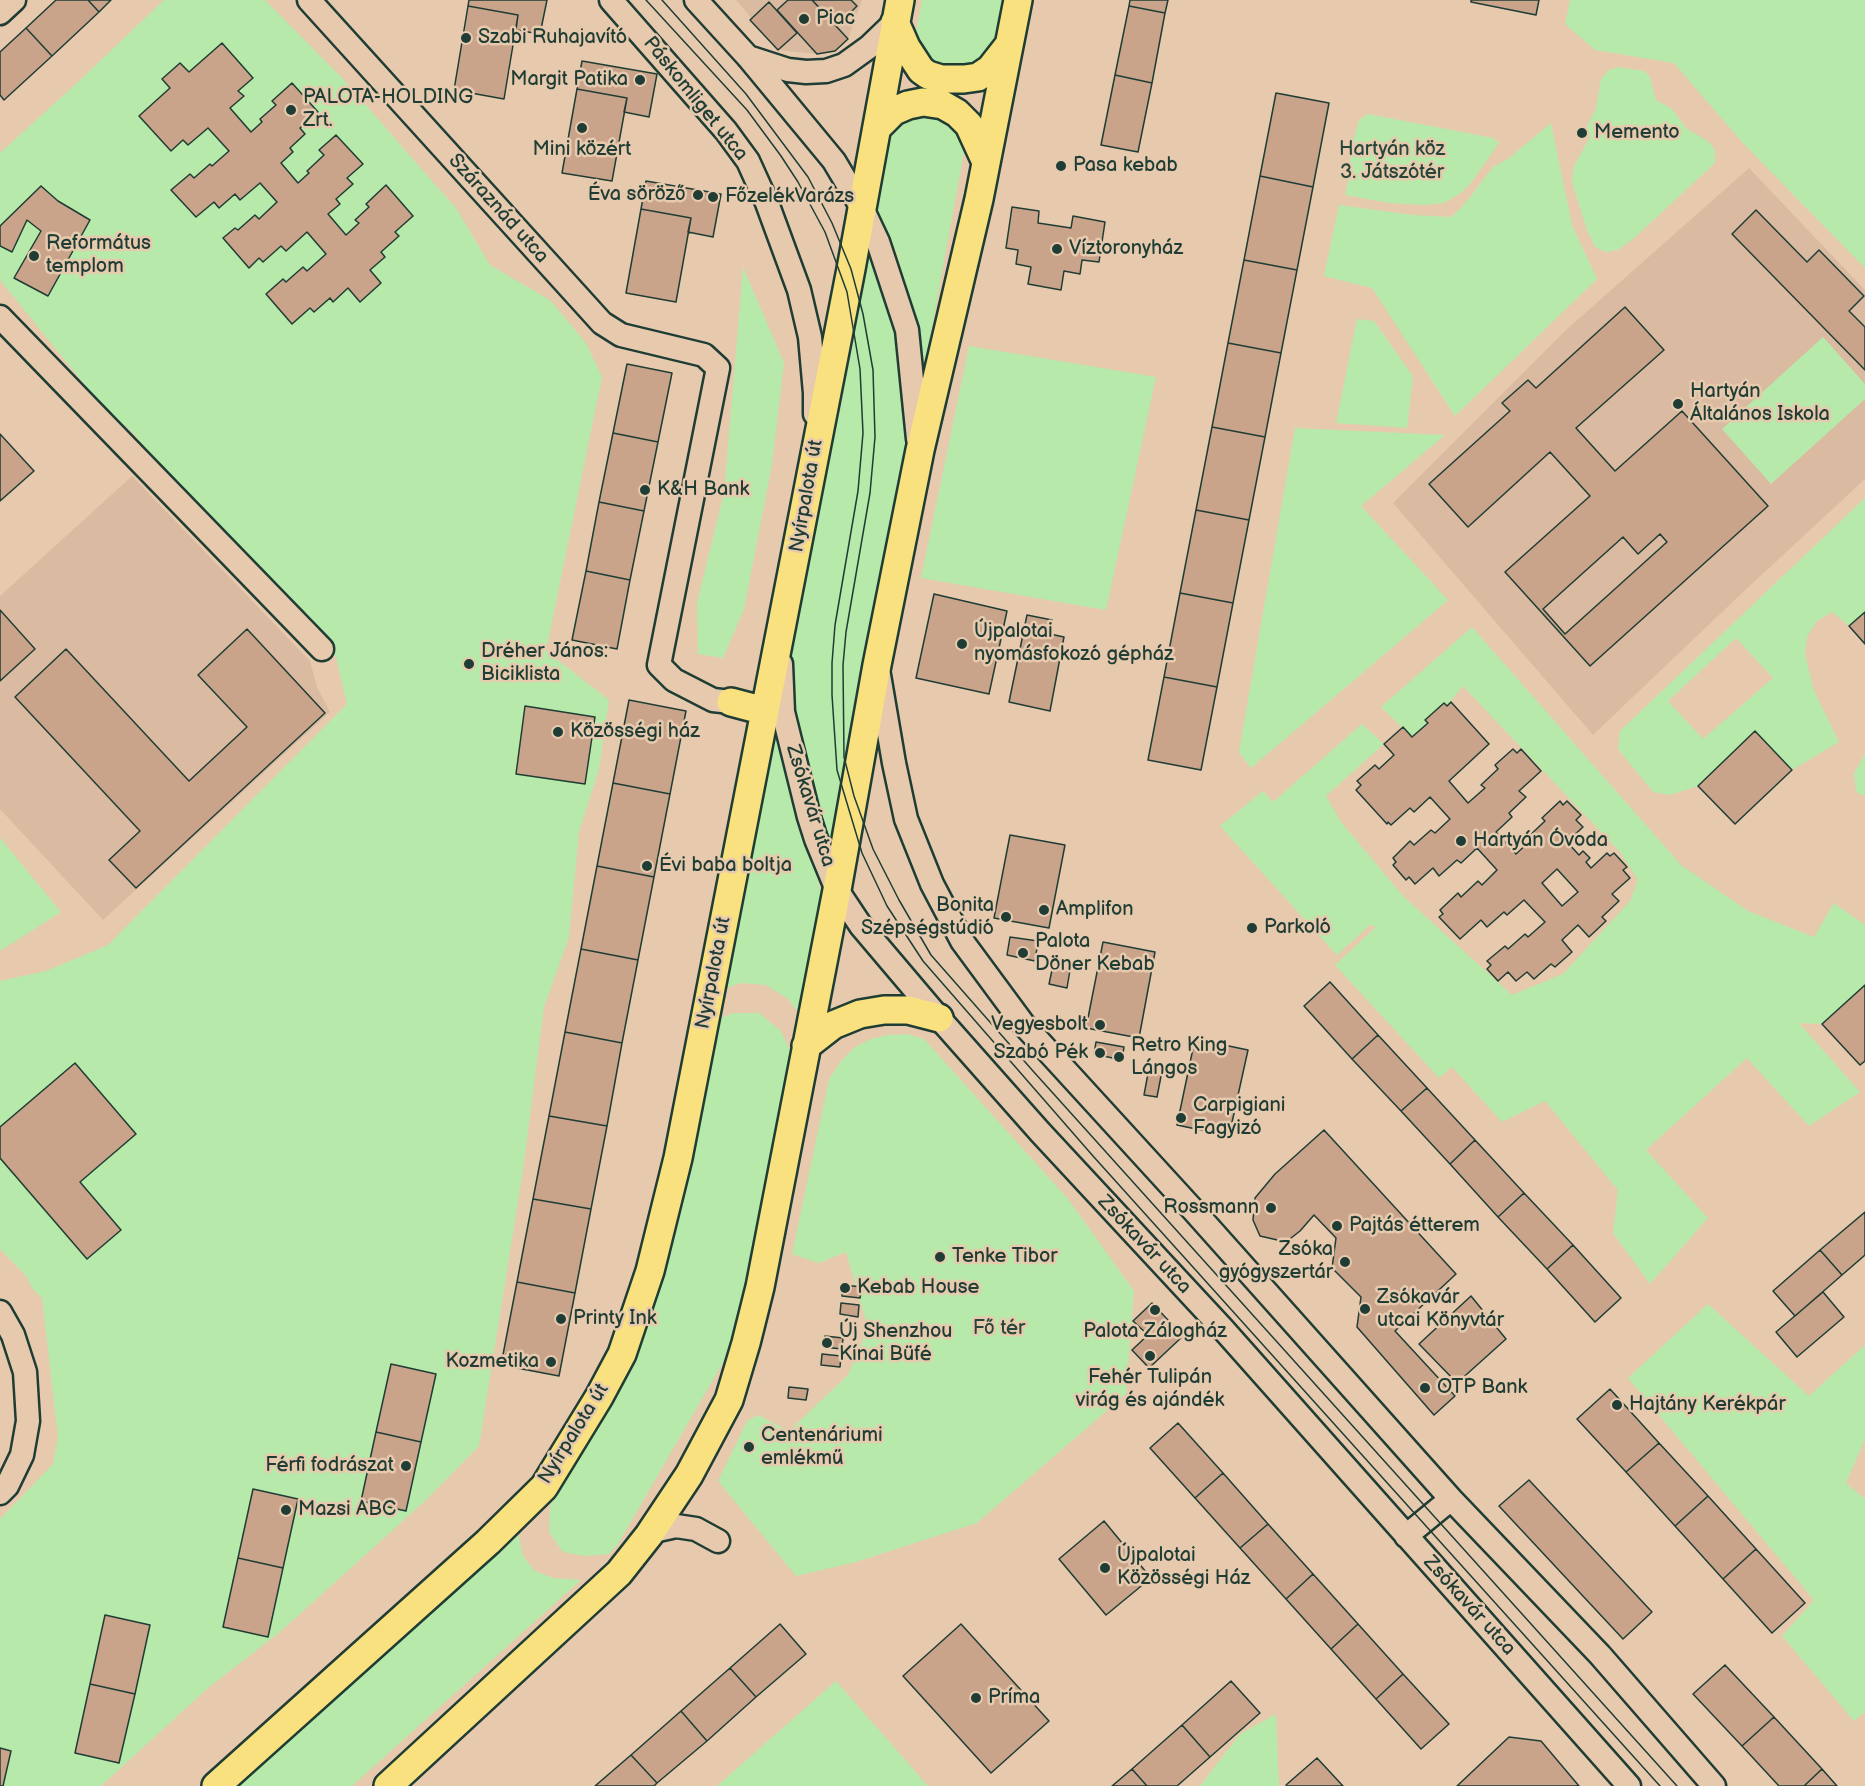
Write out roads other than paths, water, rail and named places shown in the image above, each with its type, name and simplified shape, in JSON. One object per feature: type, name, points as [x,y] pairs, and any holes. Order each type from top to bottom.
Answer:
[{"type":"main road","points":[[388,1786],[619,1573],[649,1535],[689,1475],[729,1400],[760,1287],[837,890],[877,665],[920,450],[986,162],[1018,0]]},
{"type":"main road","name":"Nyírpalota út","points":[[216,1786],[488,1542],[544,1487],[622,1354],[650,1271],[678,1158],[780,642],[878,128],[898,11]]},
{"type":"main road","points":[[898,11],[906,47],[921,70],[941,79],[964,80],[978,77],[990,69],[1009,45]]},
{"type":"main road","points":[[878,128],[894,111],[908,105],[923,102],[944,105],[957,113],[969,125],[986,162]]},
{"type":"main road","points":[[731,702],[765,711]]},
{"type":"main road","points":[[806,1047],[833,1025],[860,1014],[884,1010],[908,1010],[939,1018]]},
{"type":"street","points":[[0,13],[14,0]]},
{"type":"street","name":"Száraznád utca","points":[[309,0],[602,323],[621,335],[704,355],[718,368],[658,665],[674,680],[713,700],[731,702]]},
{"type":"street","name":"Páskomliget utca","points":[[611,0],[726,131],[747,161],[767,203],[799,291],[810,337],[815,393],[815,450]]},
{"type":"street","points":[[696,0],[748,57],[834,161],[862,208],[878,242],[907,330],[920,450]]},
{"type":"street","points":[[748,57],[788,70],[826,71],[844,65],[869,47],[898,11]]},
{"type":"street","points":[[0,317],[322,649]]},
{"type":"street","name":"Zsókavár utca","points":[[780,642],[783,712],[796,769],[816,839],[837,890],[861,926],[939,1018],[1079,1175],[1223,1329],[1629,1786]]},
{"type":"street","points":[[877,665],[906,819],[939,898],[962,941],[1024,1025],[1195,1212],[1451,1499],[1600,1655],[1714,1786]]},
{"type":"street","points":[[0,1312],[13,1335],[25,1372],[28,1421],[21,1455],[7,1486],[0,1493]]},
{"type":"street","points":[[1406,1536],[1451,1499]]},
{"type":"street","points":[[649,1535],[658,1530],[676,1526],[696,1529],[718,1541]]},
{"type":"tram line","points":[[646,0],[747,110],[781,156],[825,232],[847,292],[860,369],[863,433],[858,491],[835,625],[832,695],[837,770],[862,853],[887,906],[923,961],[1093,1156],[1660,1786]]},
{"type":"tram line","points":[[662,0],[746,94],[808,177],[832,223],[851,269],[863,314],[873,370],[875,437],[870,493],[846,632],[843,665],[844,757],[854,796],[873,849],[899,900],[931,955],[1677,1786]]},
{"type":"place","name":"Piac","points":[[804,19]]},
{"type":"place","name":"Szabi Ruhajavító","points":[[466,38]]},
{"type":"place","name":"Margit Patika","points":[[640,80]]},
{"type":"place","name":"PALOTA-HOLDING Zrt.","points":[[291,110]]},
{"type":"place","name":"Mini közért","points":[[582,128]]},
{"type":"place","name":"Memento","points":[[1582,133]]},
{"type":"place","name":"Pasa kebab","points":[[1061,166]]},
{"type":"place","name":"Éva söröző","points":[[698,195]]},
{"type":"place","name":"FőzelékVarázs","points":[[713,197]]},
{"type":"place","name":"Víztoronyház","points":[[1057,249]]},
{"type":"place","name":"Református templom","points":[[34,256]]},
{"type":"place","name":"Hartyán Általános Iskola","points":[[1678,404]]},
{"type":"place","name":"K&H Bank","points":[[645,490]]},
{"type":"place","name":"Újpalotai nyomásfokozó gépház","points":[[962,644]]},
{"type":"place","name":"Dréher János: Biciklista","points":[[469,664]]},
{"type":"place","name":"Közösségi ház","points":[[558,732]]},
{"type":"place","name":"Hartyán Óvoda","points":[[1461,841]]},
{"type":"place","name":"Évi baba boltja","points":[[647,866]]},
{"type":"place","name":"Amplifon","points":[[1044,910]]},
{"type":"place","name":"Bonita Szépségstúdió","points":[[1006,917]]},
{"type":"place","name":"Parkoló","points":[[1252,928]]},
{"type":"place","name":"Palota Döner Kebab","points":[[1023,953]]},
{"type":"place","name":"Vegyesbolt","points":[[1100,1025]]},
{"type":"place","name":"Szabó Pék","points":[[1100,1053]]},
{"type":"place","name":"Retro King Lángos","points":[[1119,1057]]},
{"type":"place","name":"Carpigiani Fagyizó","points":[[1181,1118]]},
{"type":"place","name":"Rossmann","points":[[1271,1208]]},
{"type":"place","name":"Pajtás étterem","points":[[1337,1226]]},
{"type":"place","name":"Tenke Tibor","points":[[940,1257]]},
{"type":"place","name":"Zsóka gyógyszertár","points":[[1345,1262]]},
{"type":"place","name":"Kebab House","points":[[845,1288]]},
{"type":"place","name":"Zsókavár utcai Könyvtár","points":[[1365,1309]]},
{"type":"place","name":"Palota Zálogház","points":[[1155,1310]]},
{"type":"place","name":"Printy Ink","points":[[561,1319]]},
{"type":"place","name":"Új Shenzhou Kínai Büfé","points":[[827,1343]]},
{"type":"place","name":"Fehér Tulipán virág és ajándék","points":[[1150,1356]]},
{"type":"place","name":"Kozmetika","points":[[551,1362]]},
{"type":"place","name":"OTP Bank","points":[[1425,1388]]},
{"type":"place","name":"Hajtány Kerékpár","points":[[1617,1405]]},
{"type":"place","name":"Centenáriumi emlékmű","points":[[749,1447]]},
{"type":"place","name":"Férfi fodrászat","points":[[406,1466]]},
{"type":"place","name":"Mazsi ABC","points":[[286,1510]]},
{"type":"place","name":"Újpalotai Közösségi Ház","points":[[1105,1568]]},
{"type":"place","name":"Príma","points":[[976,1698]]},
{"type":"park label","name":"Hartyán köz 3. Játszótér","points":[[1392,162]]},
{"type":"park label","name":"Fő tér","points":[[999,1329]]}]
